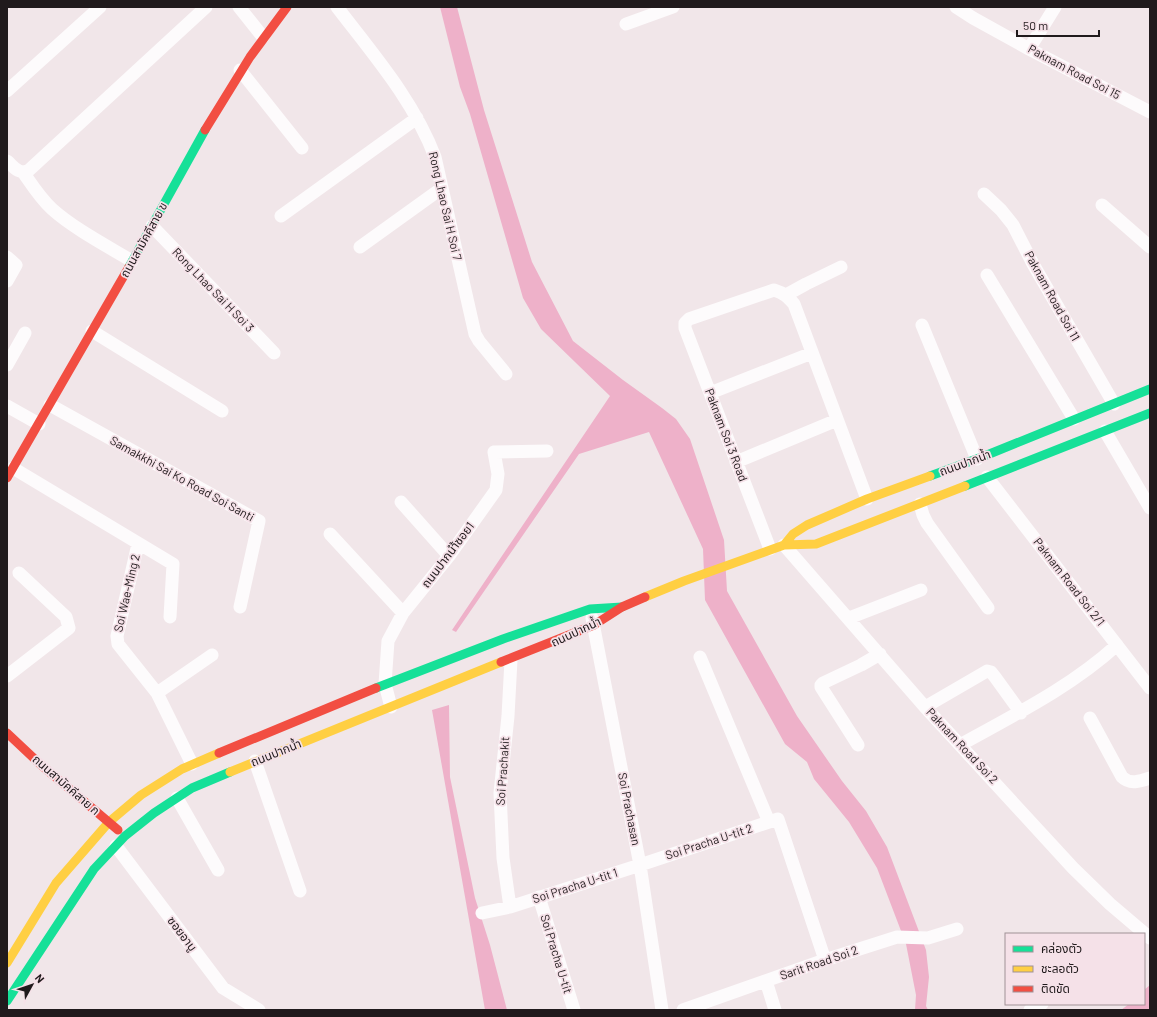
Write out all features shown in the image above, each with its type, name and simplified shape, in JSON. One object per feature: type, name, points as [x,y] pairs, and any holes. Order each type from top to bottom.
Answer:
[{"type":"street","points":[[7,91],[100,7]]},
{"type":"street","points":[[7,161],[18,171],[28,171],[206,7]]},
{"type":"street","points":[[239,7],[264,37]]},
{"type":"street","name":"ถนนสามัคคีสาย ข","points":[[10,473],[132,262],[240,70],[287,7]]},
{"type":"street","name":"Rong Lhao Sai H Soi 7","points":[[337,7],[384,69],[417,118],[428,139],[435,157],[475,334],[506,374]]},
{"type":"street","points":[[626,24],[674,7]]},
{"type":"street","name":"Paknam Road Soi 15","points":[[956,7],[972,18],[1029,49],[1150,112]]},
{"type":"street","points":[[1029,49],[1055,7]]},
{"type":"street","points":[[240,70],[302,148]]},
{"type":"street","points":[[281,216],[417,118]]},
{"type":"street","points":[[23,172],[35,190],[52,209],[71,224],[132,262]]},
{"type":"street","points":[[360,247],[442,188]]},
{"type":"street","name":"Paknam Road Soi 11","points":[[984,194],[1001,210],[1013,225],[1033,264],[1114,404]]},
{"type":"street","points":[[1102,205],[1150,247]]},
{"type":"street","name":"Rong Lhao Sai H Soi 3","points":[[152,226],[274,353]]},
{"type":"street","points":[[7,257],[16,265],[7,281]]},
{"type":"street","points":[[841,267],[786,295],[794,304],[867,498]]},
{"type":"street","points":[[987,275],[1074,419]]},
{"type":"street","name":"Paknam Soi 3 Road","points":[[770,549],[685,325],[687,321],[774,290],[783,292],[786,295]]},
{"type":"street","points":[[922,325],[977,459]]},
{"type":"street","points":[[92,331],[222,411]]},
{"type":"street","points":[[7,365],[24,333]]},
{"type":"street","points":[[710,393],[812,354]]},
{"type":"street","name":"ถนนปากน้ำ","points":[[784,544],[807,524],[867,498],[977,459],[1150,389]]},
{"type":"street","name":"Samakkhi Sai Ko Road Soi Santi","points":[[50,405],[259,521],[240,607]]},
{"type":"street","points":[[7,406],[39,424]]},
{"type":"street","name":"ถนนปากน้ำ","points":[[7,1001],[94,869],[125,836],[154,813],[192,788],[391,706],[511,660],[594,626],[622,607],[684,581],[784,544],[816,544],[1149,415]]},
{"type":"street","points":[[736,462],[837,420]]},
{"type":"street","points":[[1106,431],[1150,508]]},
{"type":"street","name":"ถนนปากนำ้ซอย1","points":[[391,706],[385,684],[388,641],[403,613],[449,556],[496,490],[498,474],[494,452],[546,451]]},
{"type":"street","points":[[10,473],[173,564],[170,617]]},
{"type":"street","name":"Paknam Road Soi 2/1","points":[[987,477],[1150,688]]},
{"type":"street","points":[[401,502],[449,556]]},
{"type":"street","points":[[920,504],[923,515],[928,523],[988,608]]},
{"type":"street","points":[[330,534],[403,613]]},
{"type":"street","name":"Soi Wae-Ming 2","points":[[138,544],[117,636],[118,644],[157,693],[192,764]]},
{"type":"street","name":"Paknam Road Soi 2","points":[[784,544],[925,707],[1073,868],[1110,904],[1143,933]]},
{"type":"street","points":[[7,676],[69,628],[66,617],[19,573]]},
{"type":"street","points":[[849,618],[921,590]]},
{"type":"street","name":"ถนนปากน้ำ","points":[[7,963],[56,884],[109,822],[141,796],[192,764],[250,738],[503,639],[590,609],[622,607]]},
{"type":"street","name":"Soi Prachasan","points":[[590,609],[640,865],[662,1010]]},
{"type":"street","points":[[960,745],[1021,713],[1107,655],[1117,645]]},
{"type":"street","points":[[858,744],[821,688],[821,685],[823,682],[862,665],[880,654]]},
{"type":"street","points":[[157,693],[212,655]]},
{"type":"street","points":[[700,657],[773,820],[825,960]]},
{"type":"street","name":"Soi Prachakit","points":[[510,906],[503,858],[500,794],[508,716],[511,660]]},
{"type":"street","points":[[925,707],[987,671],[995,677],[1021,713]]},
{"type":"street","points":[[1090,718],[1122,777],[1126,781],[1133,782],[1150,778]]},
{"type":"street","name":"ถนนสามัคคีสาย ก","points":[[7,733],[40,764],[125,836]]},
{"type":"street","points":[[255,761],[300,891]]},
{"type":"street","points":[[177,798],[218,870]]},
{"type":"street","name":"Soi Pracha U-tit 2","points":[[640,865],[773,820]]},
{"type":"street","name":"ซอยอาบู","points":[[116,846],[223,988],[259,1010]]},
{"type":"street","name":"Soi Pracha U-tit 1","points":[[482,913],[510,906],[640,865]]},
{"type":"street","name":"Soi Pracha U-tit","points":[[539,897],[574,1010]]},
{"type":"street","name":"Sarit Road Soi 2","points":[[683,1010],[825,960],[897,937],[928,938],[957,929]]},
{"type":"street","points":[[766,981],[775,1010]]},
{"type":"street","points":[[1030,1010],[1040,1005]]},
{"type":"shaded area","points":[[440,7],[457,7],[484,110],[532,262],[573,341],[676,419],[690,439],[724,540],[727,591],[797,716],[842,781],[866,811],[887,847],[926,950],[929,977],[926,1006],[928,1010],[915,1010],[916,995],[906,944],[877,868],[849,822],[814,779],[807,762],[785,744],[705,600],[703,549],[649,432],[579,454],[456,632],[452,630],[610,396],[541,329],[523,298],[470,114],[460,87]]},
{"type":"shaded area","points":[[449,705],[450,777],[475,898],[490,945],[507,1010],[485,1010],[432,710]]},
{"type":"shaded area","points":[[1150,985],[1150,1010],[1121,1010],[1128,1005],[1145,1005],[1145,989]]},
{"type":"traffic: fast","points":[[129,267],[205,130]]},
{"type":"traffic: fast","points":[[930,476],[982,457],[1150,389]]},
{"type":"traffic: fast","points":[[965,486],[1150,413]]},
{"type":"traffic: fast","points":[[376,688],[503,639],[590,609],[622,607]]},
{"type":"traffic: fast","points":[[7,1001],[94,869],[125,836],[154,813],[192,788],[230,772]]},
{"type":"traffic: slow","points":[[784,545],[793,534],[807,525],[867,499],[930,476]]},
{"type":"traffic: slow","points":[[645,597],[684,581],[784,545],[816,544],[965,486]]},
{"type":"traffic: slow","points":[[230,772],[501,662]]},
{"type":"traffic: slow","points":[[7,963],[56,883],[109,822],[141,795],[182,769],[219,753]]},
{"type":"traffic: jam","points":[[205,130],[250,57],[287,7]]},
{"type":"traffic: jam","points":[[7,478],[129,267]]},
{"type":"traffic: jam","points":[[501,662],[594,625],[622,607],[645,597]]},
{"type":"traffic: jam","points":[[219,753],[376,688]]},
{"type":"traffic: jam","points":[[7,733],[40,764],[118,830]]}]
